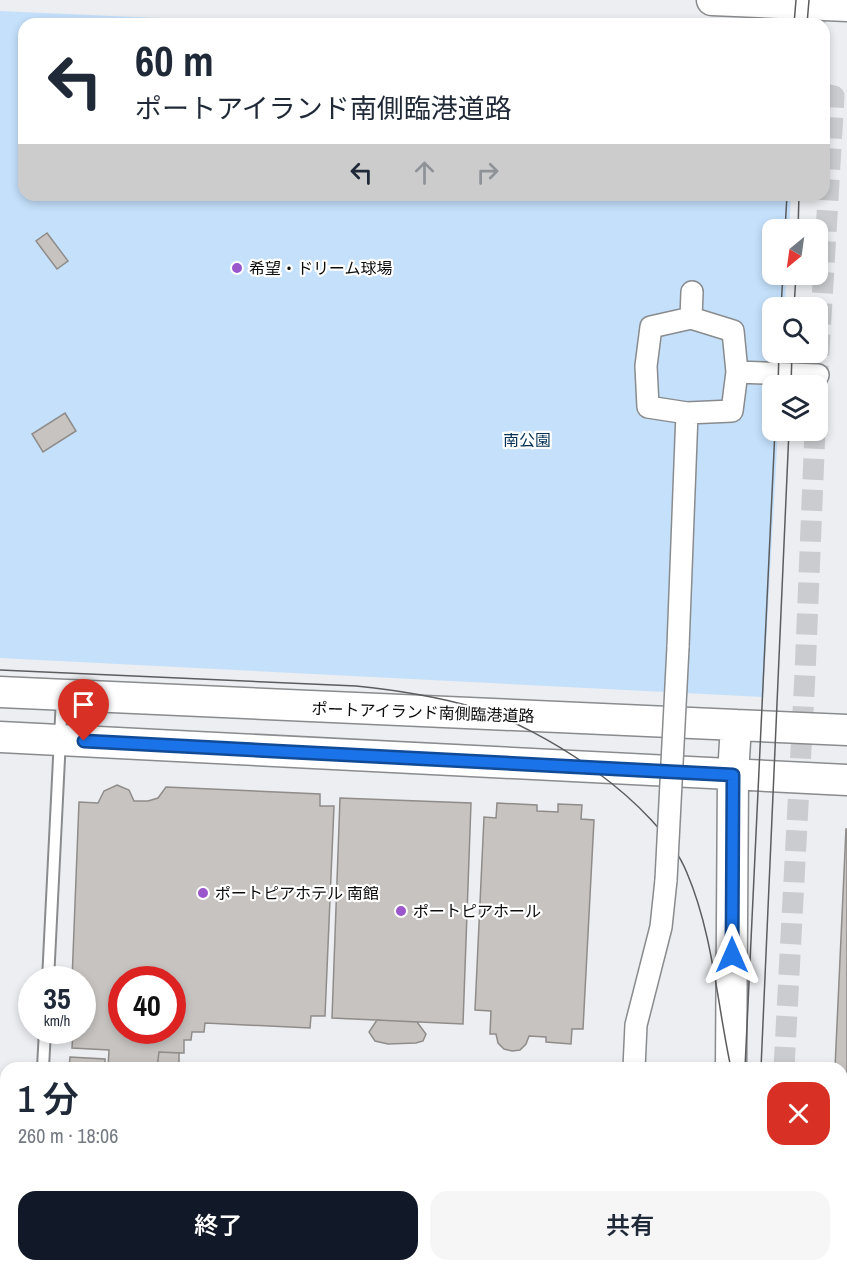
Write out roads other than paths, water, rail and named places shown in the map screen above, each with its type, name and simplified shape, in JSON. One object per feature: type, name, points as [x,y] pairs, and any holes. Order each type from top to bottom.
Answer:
[{"type":"street","points":[[712,0],[847,6]]},
{"type":"street","points":[[691,318],[692,292]]},
{"type":"street","points":[[691,318],[733,331],[737,372],[732,411],[687,413],[648,407],[646,366],[651,327],[691,318]]},
{"type":"street","points":[[737,372],[818,375]]},
{"type":"street","points":[[634,1062],[636,1025],[661,927],[666,880],[687,413]]},
{"type":"street","name":"ポートアイランド南側臨港道路","points":[[0,692],[847,730]]},
{"type":"street","points":[[731,1062],[733,775],[736,725]]},
{"type":"street","points":[[0,737],[847,780]]},
{"type":"lane","points":[[49,966],[62,695]]},
{"type":"lane","points":[[43,1062],[44,1044]]},
{"type":"tunnel","points":[[815,18],[816,0]]},
{"type":"tunnel","points":[[830,95],[834,96],[830,164]]},
{"type":"tunnel","points":[[818,375],[828,201]]},
{"type":"tunnel","points":[[784,1062],[815,441]]},
{"type":"tram line","points":[[794,18],[796,0]]},
{"type":"tram line","points":[[808,18],[809,0]]},
{"type":"tram line","points":[[786,219],[787,201]]},
{"type":"tram line","points":[[798,219],[799,201]]},
{"type":"tram line","points":[[782,285],[782,297]]},
{"type":"tram line","points":[[795,285],[795,297]]},
{"type":"tram line","points":[[778,375],[779,363]]},
{"type":"tram line","points":[[791,375],[792,363]]},
{"type":"tram line","points":[[745,1062],[774,441]]},
{"type":"tram line","points":[[761,1062],[789,441]]},
{"type":"tram line","points":[[0,670],[356,686],[429,697],[473,707],[532,732],[596,771],[651,820],[672,846],[687,873],[703,920],[730,1062]]},
{"type":"place","name":"希望・ドリーム球場","points":[[237,268]]},
{"type":"place","name":"ポートピアホテル 南館","points":[[203,893]]},
{"type":"place","name":"ポートピアホール","points":[[401,911]]},
{"type":"park label","name":"南公園","points":[[527,440]]}]
